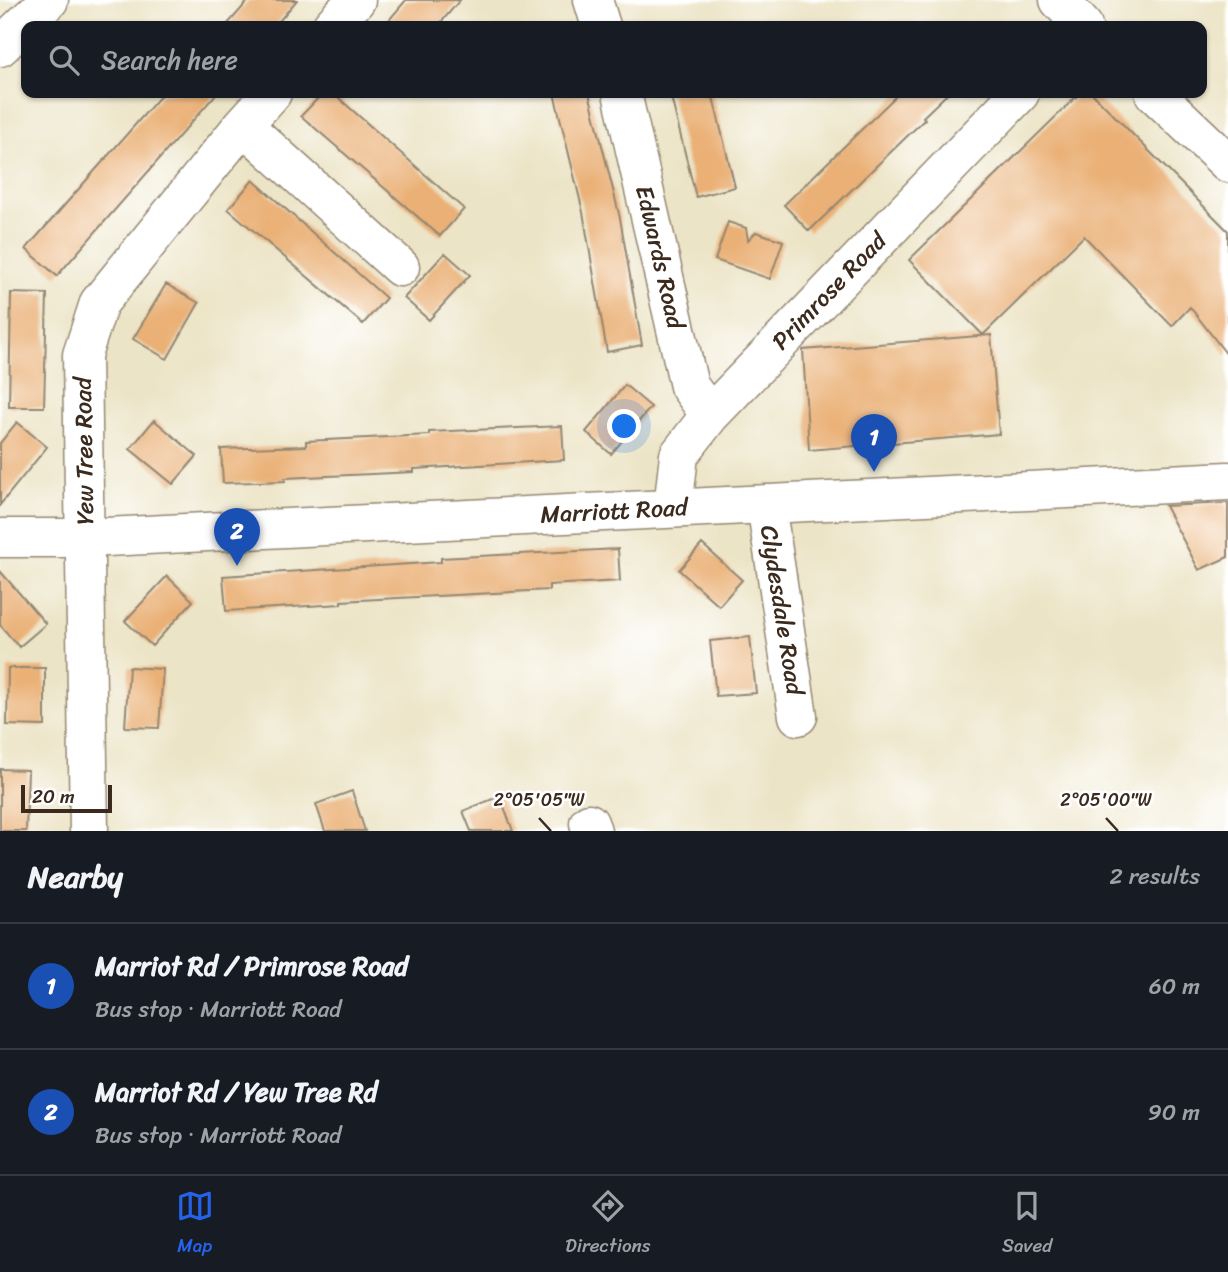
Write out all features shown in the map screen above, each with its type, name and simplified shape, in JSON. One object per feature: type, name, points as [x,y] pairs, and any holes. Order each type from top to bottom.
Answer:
[{"type":"street","points":[[27,21],[49,0]]},
{"type":"street","points":[[337,21],[356,0]]},
{"type":"street","points":[[593,0],[599,21]]},
{"type":"street","points":[[1059,0],[1078,21]]},
{"type":"street","points":[[0,47],[21,27]]},
{"type":"street","name":"Yew Tree Road","points":[[89,831],[82,355],[100,303],[267,98]]},
{"type":"street","name":"Edwards Road","points":[[623,98],[689,386],[710,415]]},
{"type":"street","name":"Primrose Road","points":[[673,508],[679,454],[710,415],[1015,98]]},
{"type":"street","points":[[1159,98],[1228,163]]},
{"type":"street","points":[[243,125],[400,267]]},
{"type":"street","name":"Marriott Road","points":[[0,538],[86,538],[1228,481]]},
{"type":"street","name":"Clydesdale Road","points":[[766,504],[798,716]]},
{"type":"building","points":[[249,0],[297,0],[279,21],[230,21]]},
{"type":"building","points":[[406,0],[460,0],[442,21],[388,21]]},
{"type":"building","points":[[159,98],[213,98],[57,276],[26,249]]},
{"type":"building","points":[[318,98],[339,98],[464,209],[440,236],[301,116]]},
{"type":"building","points":[[555,98],[590,98],[620,218],[642,345],[607,352],[583,212]]},
{"type":"building","points":[[671,98],[713,98],[735,187],[696,197]]},
{"type":"building","points":[[894,98],[943,98],[923,117],[925,119],[809,231],[784,205]]},
{"type":"building","points":[[1075,98],[1097,98],[1228,231],[1228,356],[1190,307],[1172,326],[1084,236],[983,335],[909,260]]},
{"type":"building","points":[[253,180],[386,298],[363,324],[228,209]]},
{"type":"building","points":[[728,222],[746,228],[748,240],[756,232],[783,241],[770,279],[715,260]]},
{"type":"building","points":[[445,253],[470,275],[429,320],[404,298]]},
{"type":"building","points":[[166,284],[199,303],[167,359],[133,339]]},
{"type":"building","points":[[11,293],[47,294],[44,407],[9,407]]},
{"type":"building","points":[[991,335],[999,434],[809,450],[803,350]]},
{"type":"building","points":[[625,385],[651,407],[611,454],[586,432]]},
{"type":"building","points":[[154,420],[197,456],[173,484],[130,449]]},
{"type":"building","points":[[17,422],[47,447],[0,505],[0,443]]},
{"type":"building","points":[[562,426],[564,460],[414,469],[414,472],[285,478],[285,481],[223,483],[221,449],[306,446],[306,441],[429,435],[429,432]]},
{"type":"building","points":[[1228,503],[1228,557],[1199,570],[1165,506]]},
{"type":"building","points":[[702,544],[742,580],[719,606],[679,570]]},
{"type":"building","points":[[618,549],[620,581],[549,585],[549,590],[341,601],[341,604],[226,611],[223,576],[441,562],[441,558]]},
{"type":"building","points":[[0,571],[46,624],[19,647],[0,625]]},
{"type":"building","points":[[167,576],[193,601],[152,646],[125,621]]},
{"type":"building","points":[[750,637],[756,693],[716,696],[710,641]]},
{"type":"building","points":[[129,667],[163,669],[159,728],[125,727]]},
{"type":"building","points":[[8,668],[45,668],[45,726],[7,725]]},
{"type":"building","points":[[0,769],[28,770],[26,831],[0,831]]},
{"type":"building","points":[[352,791],[365,831],[325,831],[316,804]]},
{"type":"building","points":[[500,796],[513,831],[471,831],[463,811]]},
{"type":"place","name":"Marriot Rd / Primrose Road","points":[[874,472]]},
{"type":"place","name":"Marriot Rd / Yew Tree Rd","points":[[237,566]]}]
